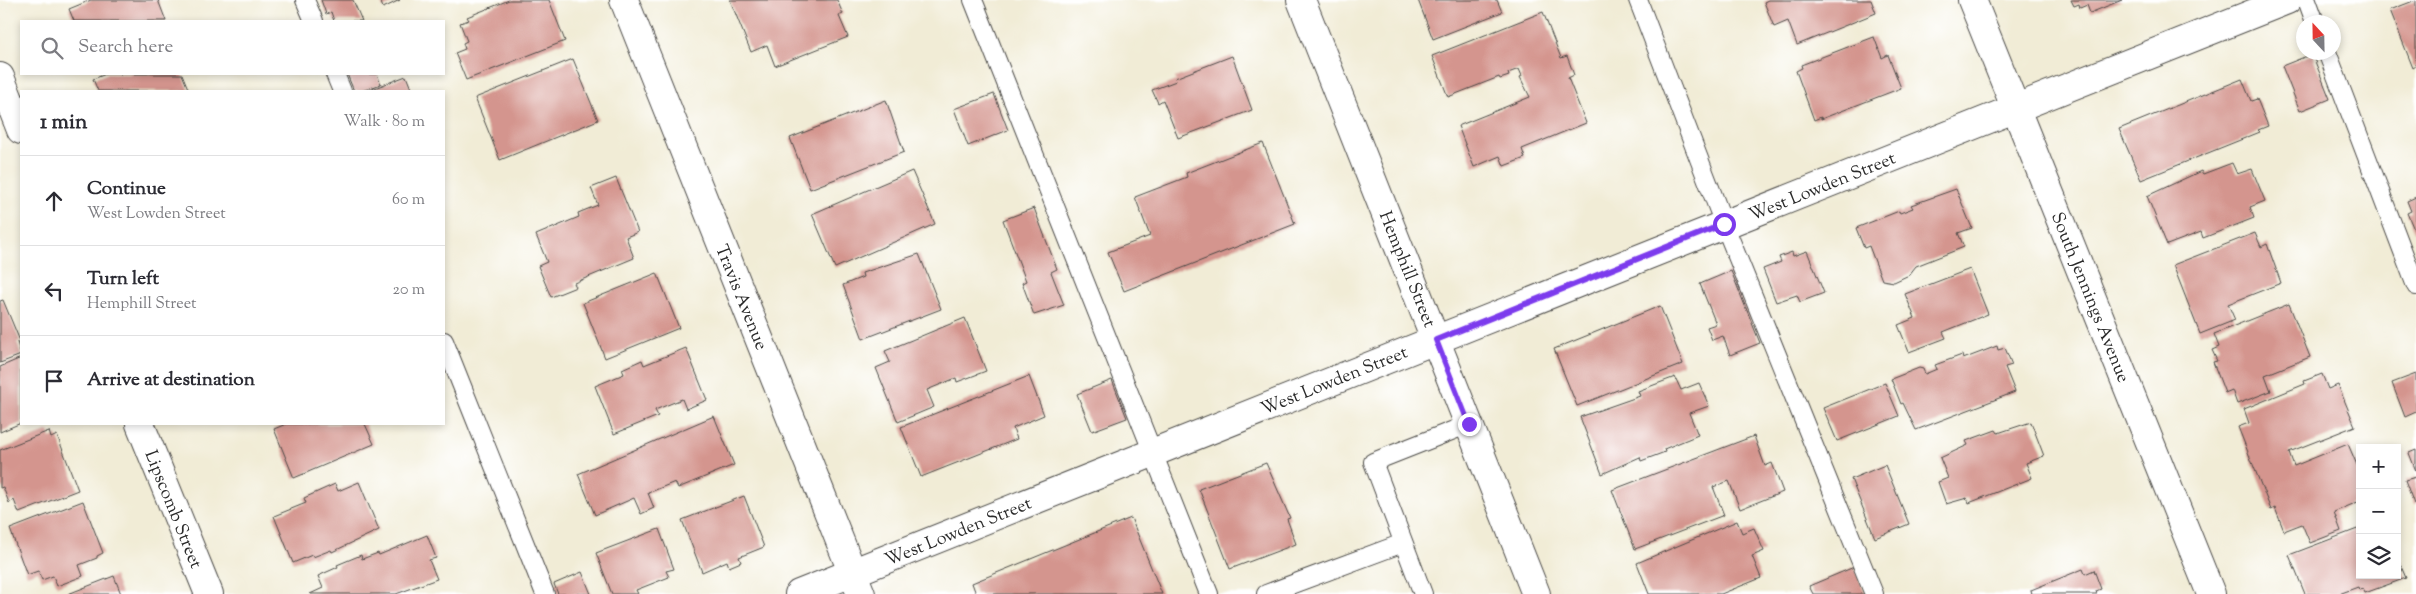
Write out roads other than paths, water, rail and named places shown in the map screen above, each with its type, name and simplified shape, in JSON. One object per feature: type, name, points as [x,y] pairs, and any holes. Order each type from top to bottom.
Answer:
[{"type":"street","name":"Travis Avenue","points":[[624,0],[856,584]]},
{"type":"street","name":"Hemphill Street","points":[[1300,0],[1536,594]]},
{"type":"street","name":"South Jennings Avenue","points":[[1972,0],[2211,594]]},
{"type":"street","name":"West Lowden Street","points":[[800,594],[856,584],[1153,453],[2287,0]]},
{"type":"street","points":[[0,77],[20,127]]},
{"type":"street","name":"Lipscomb Street","points":[[140,425],[208,594]]},
{"type":"lane","points":[[305,0],[314,20]]},
{"type":"lane","points":[[973,0],[1209,594]]},
{"type":"lane","points":[[1638,0],[1724,224],[1874,594]]},
{"type":"lane","points":[[2306,0],[2312,15]]},
{"type":"lane","points":[[2330,60],[2416,286]]},
{"type":"lane","points":[[335,75],[342,90]]},
{"type":"lane","points":[[445,344],[545,594]]},
{"type":"lane","points":[[1423,594],[1373,462],[1469,424]]},
{"type":"lane","points":[[1266,594],[1403,543]]}]
